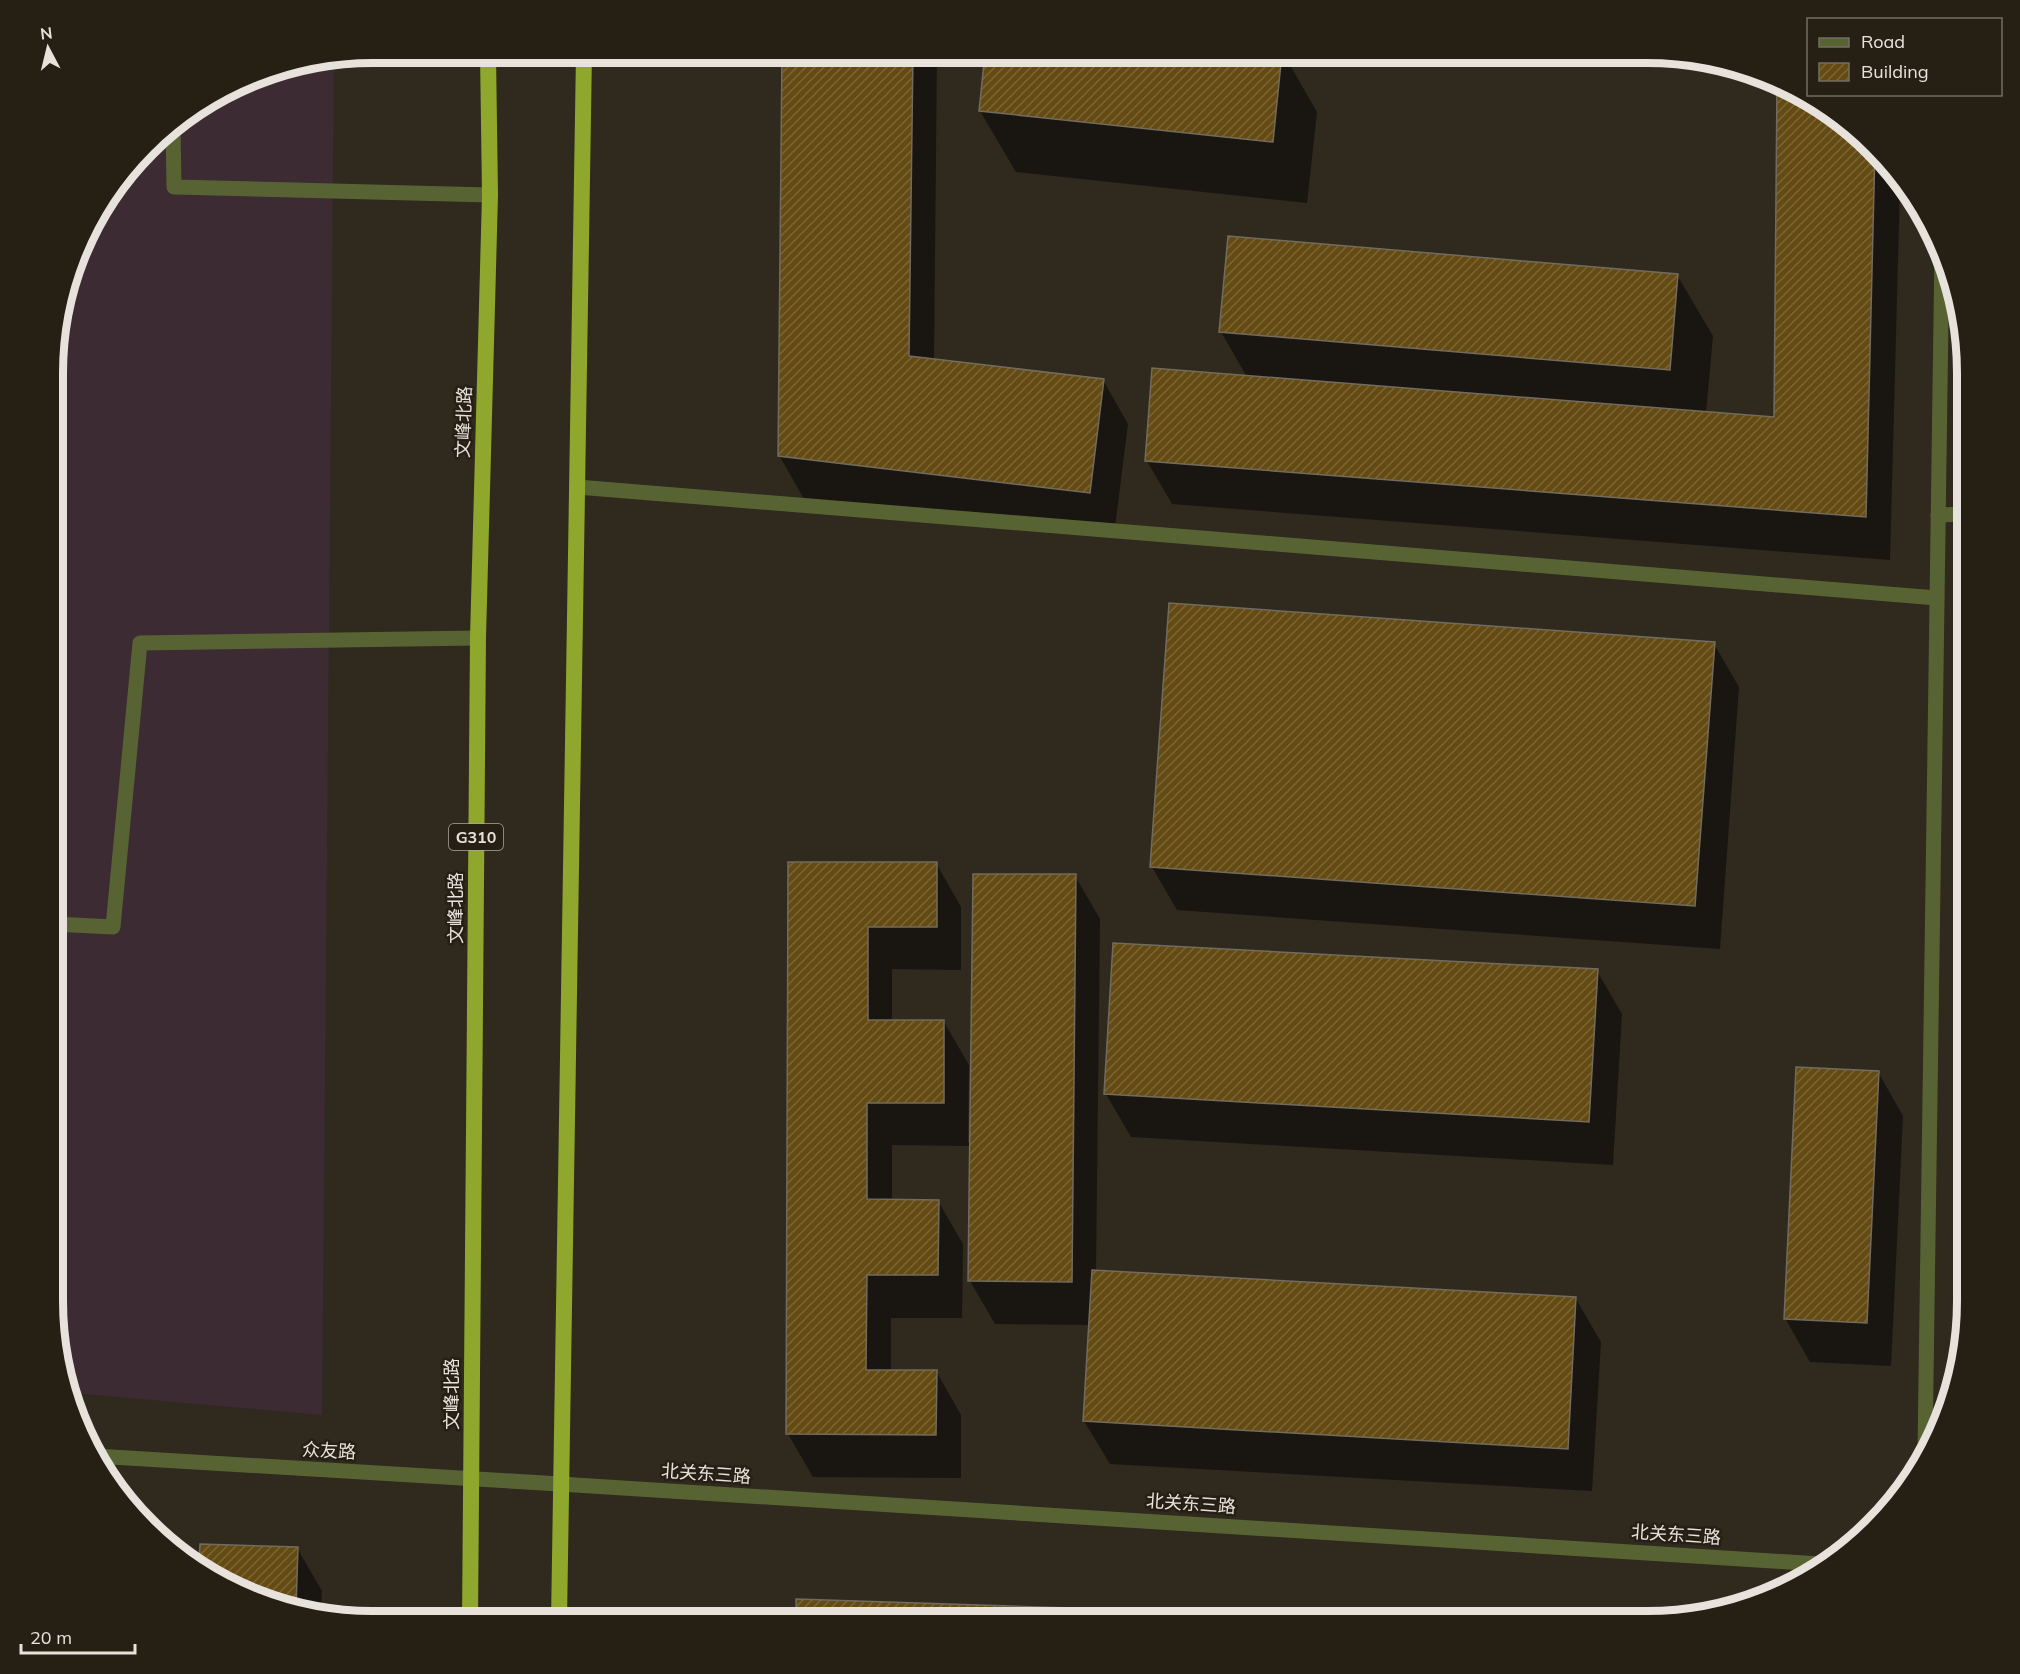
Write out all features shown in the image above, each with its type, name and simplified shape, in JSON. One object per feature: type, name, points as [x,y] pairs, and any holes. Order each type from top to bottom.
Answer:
[{"type":"highway","name":"文峰北路","points":[[470,1611],[477,638],[490,195],[488,63]]},
{"type":"highway","points":[[559,1611],[584,63]]},
{"type":"street","points":[[173,136],[174,187],[490,195]]},
{"type":"street","points":[[1925,1438],[1942,275]]},
{"type":"street","points":[[577,488],[1937,598]]},
{"type":"street","points":[[1938,515],[1957,514]]},
{"type":"street","points":[[63,924],[113,927],[140,643],[477,638]]},
{"type":"street","name":"众友路","points":[[104,1457],[560,1484]]},
{"type":"street","name":"北关东三路","points":[[560,1484],[1812,1563]]},
{"type":"shaded area","points":[[334,66],[322,1415],[77,1393],[69,1362],[63,1301],[63,373],[69,312],[79,273],[104,218],[140,168],[168,140],[218,104],[273,79]]},
{"type":"building","points":[[782,63],[913,63],[909,356],[1104,379],[1090,493],[778,456]]},
{"type":"building","points":[[984,63],[1281,63],[1273,142],[979,111]]},
{"type":"building","points":[[1777,92],[1802,104],[1836,127],[1875,163],[1866,517],[1145,461],[1152,368],[1774,417]]},
{"type":"building","points":[[1228,236],[1678,274],[1670,370],[1219,332]]},
{"type":"building","points":[[1169,603],[1715,642],[1695,906],[1150,867]]},
{"type":"building","points":[[788,862],[937,862],[937,927],[868,927],[868,1020],[944,1020],[944,1103],[867,1103],[867,1199],[939,1200],[938,1275],[867,1275],[866,1370],[937,1370],[936,1435],[786,1434]]},
{"type":"building","points":[[973,874],[1076,874],[1072,1282],[968,1281]]},
{"type":"building","points":[[1113,943],[1598,969],[1589,1122],[1104,1094]]},
{"type":"building","points":[[1796,1067],[1879,1071],[1867,1323],[1784,1319]]},
{"type":"building","points":[[1092,1270],[1576,1297],[1568,1449],[1083,1421]]},
{"type":"building","points":[[200,1544],[298,1547],[296,1601],[273,1595],[236,1579],[199,1558]]},
{"type":"building","points":[[796,1599],[1165,1611],[796,1611]]}]
